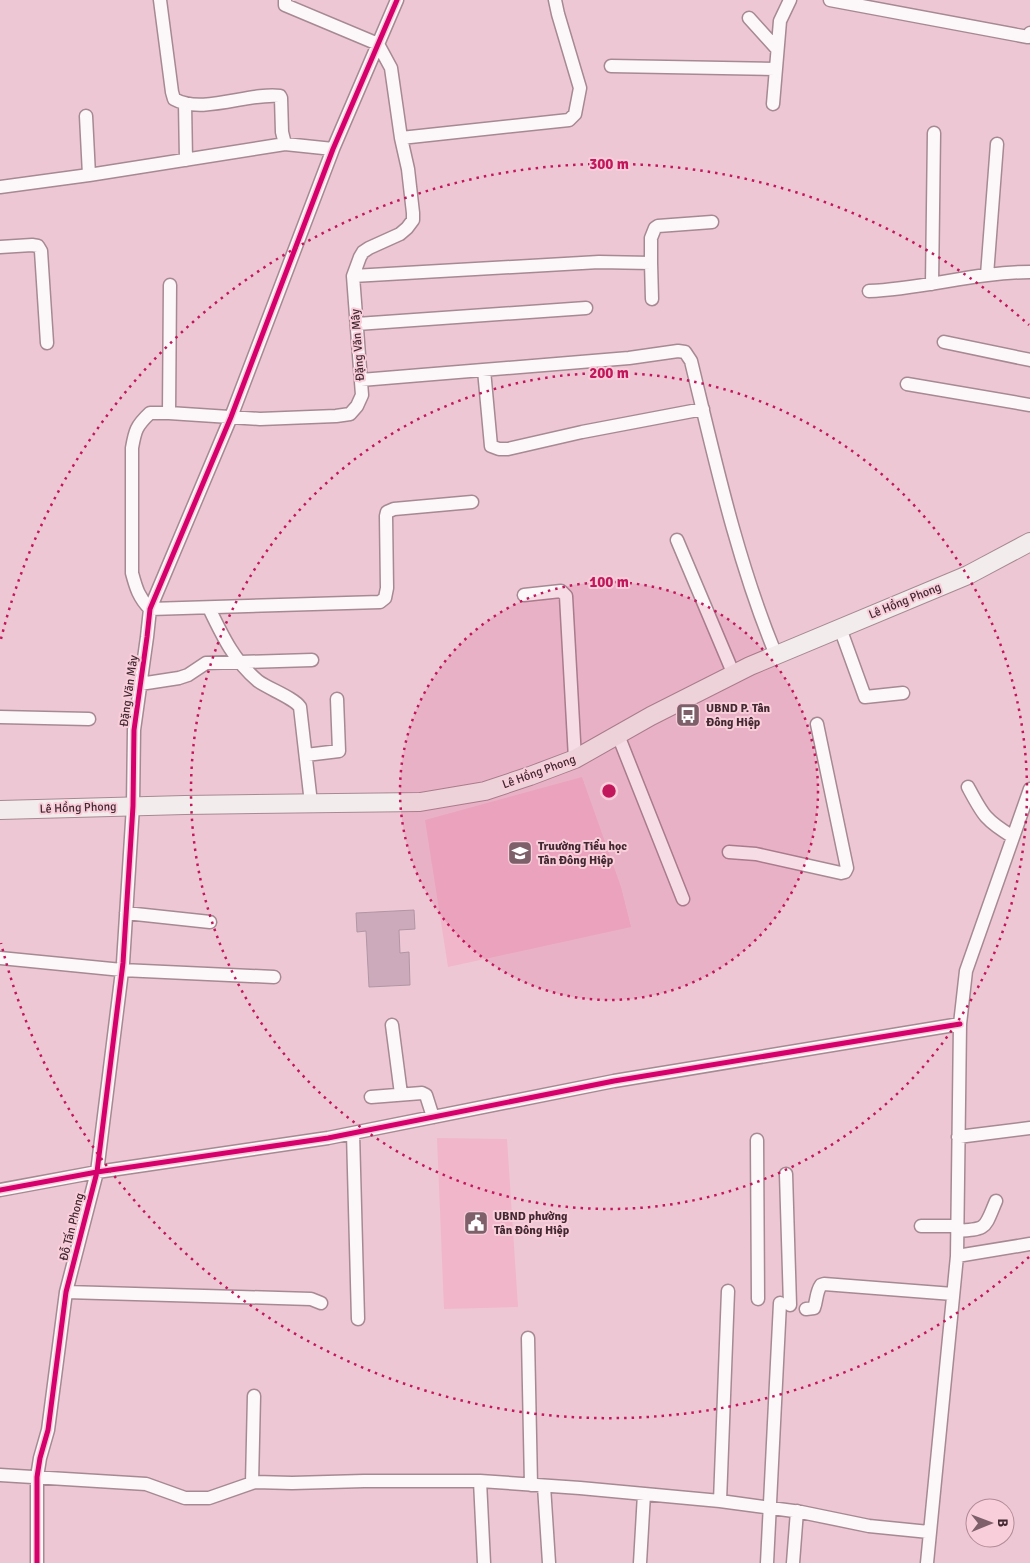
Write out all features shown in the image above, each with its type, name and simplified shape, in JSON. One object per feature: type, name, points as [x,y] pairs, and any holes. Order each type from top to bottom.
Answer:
[{"type":"main road","name":"Lê Hồng Phong","points":[[0,810],[420,802],[485,791],[575,759],[734,675],[776,655],[968,575],[1030,542]]},
{"type":"street","points":[[160,0],[174,99],[196,105],[280,96],[282,132],[286,144]]},
{"type":"street","points":[[285,0],[285,4],[378,44]]},
{"type":"street","name":"Đặng Văn Mây","points":[[133,806],[134,730],[148,637],[150,609],[231,417],[333,148],[397,0]]},
{"type":"street","points":[[401,138],[569,120],[575,114],[580,88],[555,0]]},
{"type":"street","points":[[773,104],[780,21],[790,0]]},
{"type":"street","points":[[830,0],[1029,36]]},
{"type":"street","points":[[749,18],[777,49]]},
{"type":"street","name":"Đặng Văn Mây","points":[[150,609],[141,600],[136,590],[132,573],[132,448],[135,430],[140,422],[150,413],[169,412],[260,419],[336,416],[350,414],[357,406],[362,394],[353,276],[363,252],[400,234],[412,220],[408,169],[401,138],[391,68],[378,44]]},
{"type":"street","points":[[611,66],[775,69]]},
{"type":"street","points":[[185,103],[186,160]]},
{"type":"street","points":[[86,116],[89,175]]},
{"type":"street","points":[[932,284],[934,133]]},
{"type":"street","points":[[0,187],[286,144],[333,148]]},
{"type":"street","points":[[987,275],[997,144]]},
{"type":"street","points":[[652,299],[652,238],[655,228],[658,226],[712,222]]},
{"type":"street","points":[[0,247],[32,245],[38,246],[41,250],[47,343]]},
{"type":"street","points":[[353,276],[599,262],[651,263]]},
{"type":"street","points":[[869,291],[932,284],[987,275],[1030,272]]},
{"type":"street","points":[[169,412],[170,285]]},
{"type":"street","points":[[357,324],[586,308]]},
{"type":"street","points":[[944,342],[1030,360]]},
{"type":"street","points":[[360,380],[629,358],[678,351],[685,352],[691,361],[727,511],[776,655]]},
{"type":"street","points":[[484,370],[491,446],[499,449],[508,449],[582,432],[702,409]]},
{"type":"street","points":[[907,384],[1030,404]]},
{"type":"street","points":[[150,609],[380,602],[385,598],[387,588],[387,512],[394,509],[472,502]]},
{"type":"street","points":[[677,540],[734,675]]},
{"type":"street","points":[[524,595],[561,591],[566,596],[575,759]]},
{"type":"street","points":[[209,608],[229,649],[239,663],[272,691],[296,701],[300,707],[311,803]]},
{"type":"street","points":[[840,628],[864,696],[869,698],[903,693]]},
{"type":"street","points":[[140,684],[188,675],[206,662],[239,663],[312,660]]},
{"type":"street","points":[[306,755],[339,751],[337,699]]},
{"type":"street","points":[[0,717],[89,719]]},
{"type":"street","points":[[729,852],[756,854],[841,873],[845,872],[847,868],[817,724]]},
{"type":"street","points":[[618,735],[683,899]]},
{"type":"street","points":[[968,788],[984,817],[991,824],[1013,837]]},
{"type":"street","points":[[927,1563],[957,1256],[960,1024],[966,970],[1030,789]]},
{"type":"street","name":"Đỗ Tấn Phong","points":[[37,1563],[37,1477],[48,1430],[66,1292],[97,1172],[122,970],[133,806]]},
{"type":"street","points":[[126,913],[210,922]]},
{"type":"street","points":[[0,958],[122,970],[274,977]]},
{"type":"street","points":[[0,1190],[97,1172],[353,1133],[614,1081],[960,1024]]},
{"type":"street","points":[[392,1025],[401,1094]]},
{"type":"street","points":[[371,1096],[422,1093],[426,1095],[433,1117]]},
{"type":"street","points":[[958,1136],[1030,1128]]},
{"type":"street","points":[[353,1133],[358,1319]]},
{"type":"street","points":[[757,1140],[758,1299]]},
{"type":"street","points":[[767,1563],[769,1507],[785,1304],[786,1174]]},
{"type":"street","points":[[921,1226],[981,1228],[986,1223],[996,1201]]},
{"type":"street","points":[[957,1256],[1030,1244]]},
{"type":"street","points":[[806,1309],[814,1308],[817,1300],[817,1291],[824,1284],[953,1294]]},
{"type":"street","points":[[720,1501],[728,1291]]},
{"type":"street","points":[[66,1292],[311,1299],[321,1303]]},
{"type":"street","points":[[528,1338],[531,1485]]},
{"type":"street","points":[[252,1483],[254,1396]]},
{"type":"street","points":[[0,1475],[146,1484],[185,1498],[209,1498],[252,1483],[480,1481],[720,1501],[797,1511],[869,1526],[929,1532]]},
{"type":"street","points":[[480,1481],[484,1563]]},
{"type":"street","points":[[544,1486],[549,1563]]},
{"type":"street","points":[[640,1563],[644,1494]]},
{"type":"street","points":[[793,1563],[797,1511]]},
{"type":"shaded area","name":"Truường Tiểu học Tân Đông Hiệp","points":[[582,777],[621,887],[631,927],[448,967],[425,820]]},
{"type":"shaded area","name":"UBND phường Tân Đông Hiệp","points":[[437,1138],[507,1139],[518,1307],[444,1309]]},
{"type":"building","points":[[414,910],[415,929],[399,930],[400,953],[409,952],[410,985],[369,987],[366,931],[357,932],[356,913]]},
{"type":"cycle path","points":[[37,1563],[37,1477],[48,1430],[66,1292],[97,1172],[123,963],[133,806],[134,730],[150,609],[231,417],[333,149],[397,0]]},
{"type":"cycle path","points":[[0,1190],[97,1172],[328,1138],[614,1081],[960,1024]]},
{"type":"place","name":"UBND P. Tân Đông Hiệp","points":[[688,715]]},
{"type":"place","name":"Truường Tiểu học Tân Đông Hiệp","points":[[520,853]]},
{"type":"place","name":"UBND phường Tân Đông Hiệp","points":[[476,1223]]}]
